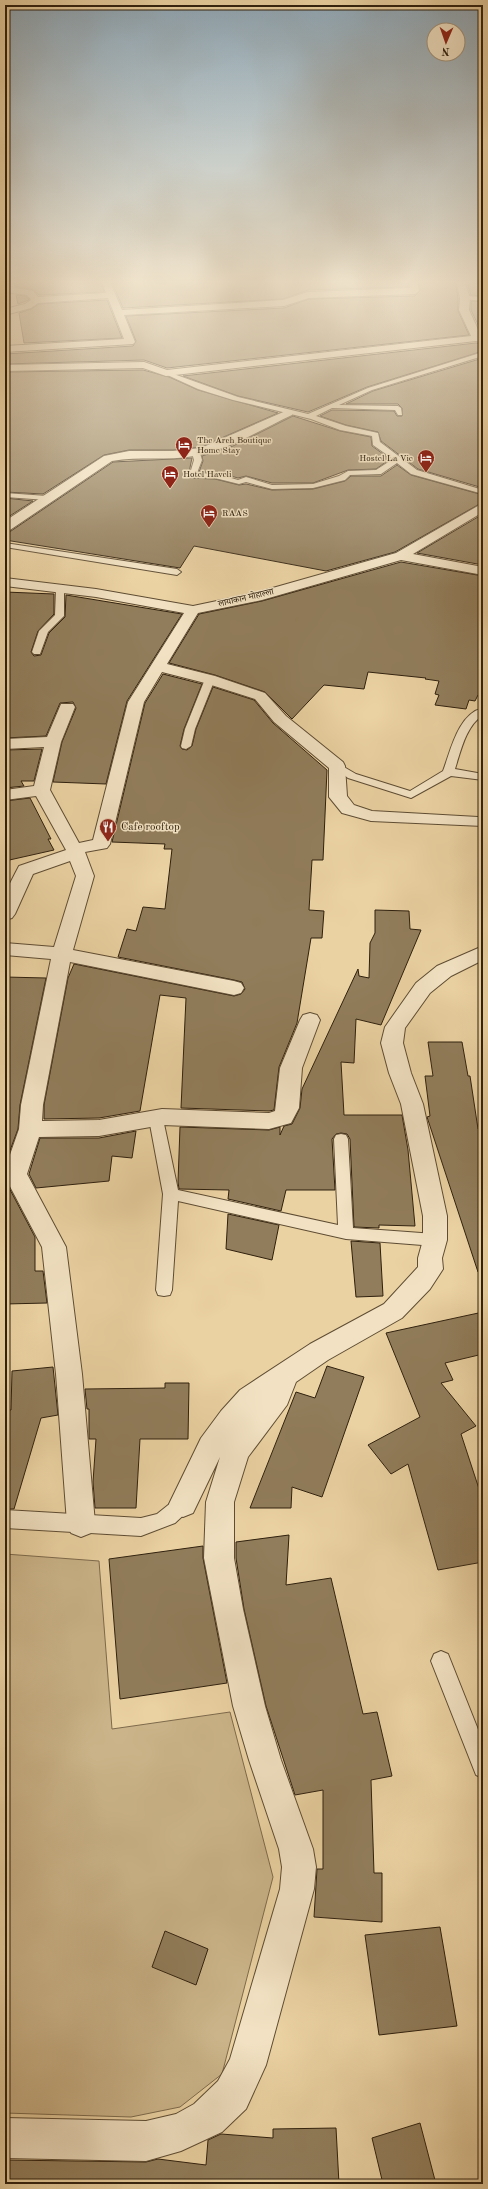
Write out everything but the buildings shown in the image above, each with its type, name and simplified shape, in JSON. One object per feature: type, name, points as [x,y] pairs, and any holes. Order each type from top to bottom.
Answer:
[{"type":"street","points":[[5,527],[108,458],[120,455],[167,456],[196,453],[228,441],[288,413]]},
{"type":"street","points":[[401,556],[483,507]]},
{"type":"street","name":"लायाकान मोहाल्ला","points":[[5,582],[60,589],[192,610],[257,597],[401,556],[483,571]]},
{"type":"street","points":[[5,914],[24,870],[75,851],[101,844],[136,702],[154,670],[158,667],[192,610]]},
{"type":"street","points":[[158,667],[210,679],[260,696],[280,719],[337,766],[338,797],[348,809],[371,816],[478,822]]},
{"type":"street","points":[[67,707],[53,742],[41,790],[75,851],[86,876],[62,954],[32,1105],[30,1129],[10,1174],[54,1247],[69,1374],[81,1523]]},
{"type":"street","points":[[5,744],[53,742]]},
{"type":"street","points":[[5,795],[41,790]]},
{"type":"street","points":[[5,949],[62,954],[234,988]]},
{"type":"street","points":[[183,1504],[211,1447],[231,1419],[250,1398],[285,1374],[350,1334],[393,1311],[421,1282],[431,1269],[430,1258],[435,1240],[435,1216],[412,1104],[400,1073],[392,1043],[395,1027],[423,988],[444,971],[483,952]]},
{"type":"street","points":[[30,1129],[99,1128],[162,1117],[269,1120],[284,1117],[288,1108],[292,1068],[310,1020]]},
{"type":"street","points":[[5,2138],[146,2141],[181,2132],[208,2118],[232,2095],[247,2065],[297,1889],[299,1867],[296,1849],[265,1760],[249,1706],[228,1610],[219,1558],[220,1502],[237,1450],[277,1397],[285,1374]]},
{"type":"lane","points":[[185,382],[288,413],[309,416],[342,428],[375,435],[376,443],[398,458],[414,472],[483,492]]},
{"type":"lane","points":[[309,416],[370,389],[392,382]]},
{"type":"lane","points":[[329,407],[398,408],[400,414]]},
{"type":"lane","points":[[196,453],[198,460],[192,475],[217,476],[219,478],[239,482],[246,479],[272,487],[313,486],[342,478],[348,473],[378,472],[398,458]]},
{"type":"lane","points":[[5,495],[47,498]]},
{"type":"lane","points":[[5,546],[177,572]]},
{"type":"lane","points":[[37,652],[44,631],[58,616],[60,589]]},
{"type":"lane","points":[[186,746],[190,729],[210,679]]},
{"type":"lane","points":[[448,773],[456,746],[470,719],[483,711]]},
{"type":"lane","points":[[337,766],[352,776],[411,794],[448,773],[455,772],[483,777]]},
{"type":"lane","points":[[156,1119],[171,1194],[164,1290]]},
{"type":"lane","points":[[341,1139],[346,1233]]},
{"type":"lane","points":[[171,1194],[346,1233],[435,1240]]},
{"type":"lane","points":[[5,1519],[147,1526],[159,1523],[172,1516],[183,1504]]},
{"type":"lane","points":[[441,1661],[483,1768]]},
{"type":"shaded area","points":[[5,1554],[99,1561],[112,1729],[230,1712],[273,1877],[222,2074],[180,2107],[131,2117],[5,2113]]},
{"type":"place","name":"The Arch Boutique Home Stay","points":[[184,460]]},
{"type":"place","name":"Hostel La Vie","points":[[426,473]]},
{"type":"place","name":"Hotel Haveli","points":[[170,489]]},
{"type":"place","name":"RAAS","points":[[209,528]]},
{"type":"place","name":"Cafe rooftop","points":[[108,842]]}]
